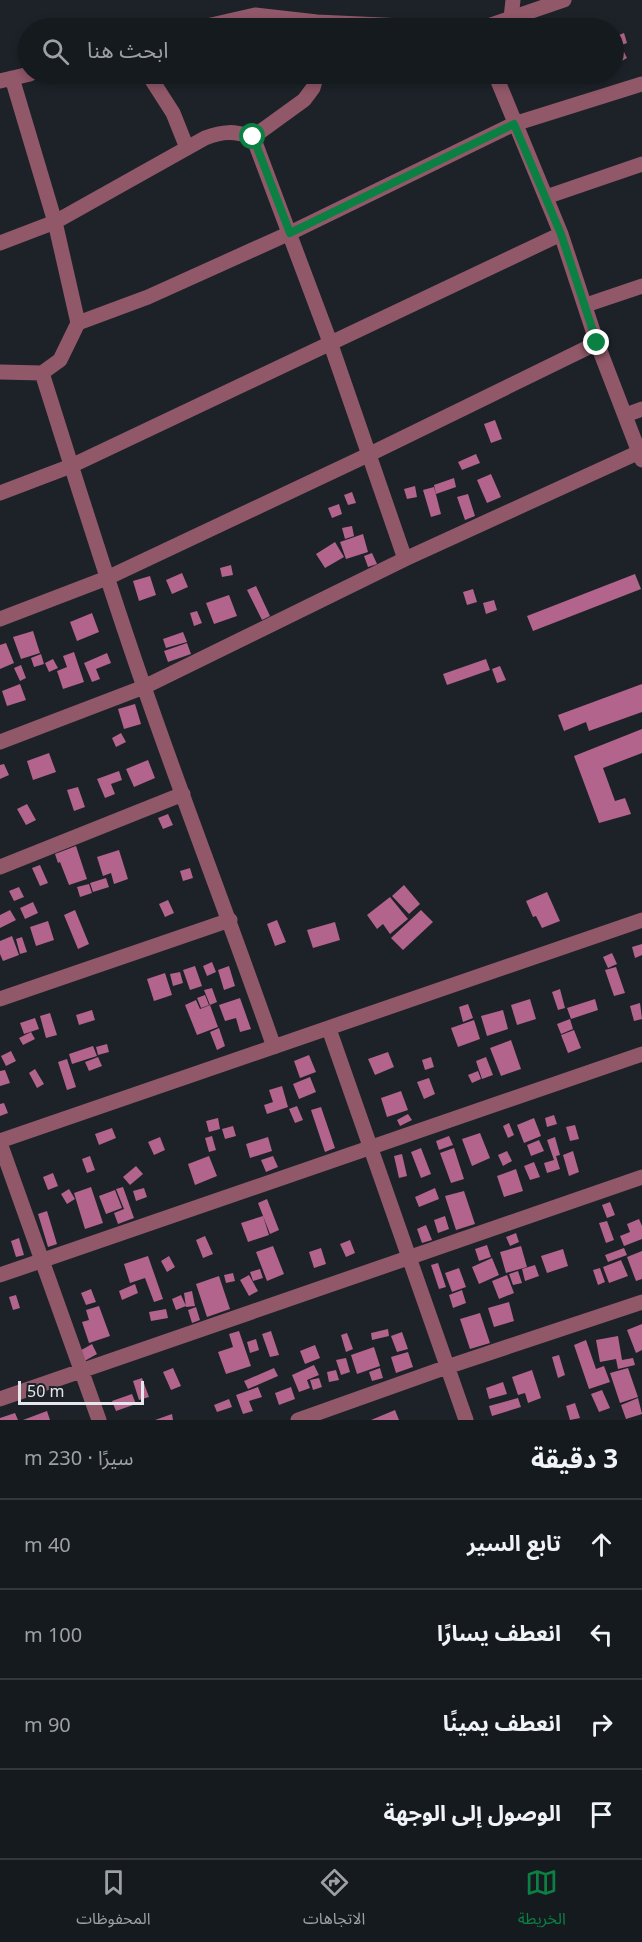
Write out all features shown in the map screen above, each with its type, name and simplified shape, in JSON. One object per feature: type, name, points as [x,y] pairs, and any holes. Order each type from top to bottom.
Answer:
[{"type":"street","points":[[251,0],[255,15]]},
{"type":"street","points":[[513,0],[512,18],[564,0]]},
{"type":"street","points":[[242,18],[255,15],[274,18]]},
{"type":"street","points":[[0,372],[42,373],[60,360],[78,323],[55,222],[6,80]]},
{"type":"street","points":[[154,84],[173,113],[187,148]]},
{"type":"street","points":[[253,137],[303,100],[315,84]]},
{"type":"street","points":[[0,742],[144,687],[405,560],[640,456],[597,343],[561,234],[499,84]]},
{"type":"street","points":[[78,323],[148,297],[290,233],[514,124],[642,84]]},
{"type":"street","points":[[0,243],[55,222],[205,138],[235,131],[253,137]]},
{"type":"street","points":[[253,137],[330,342],[405,560]]},
{"type":"street","points":[[546,197],[642,164]]},
{"type":"street","points":[[0,493],[71,465],[561,234]]},
{"type":"street","points":[[586,305],[642,286]]},
{"type":"street","points":[[0,619],[107,579],[597,343]]},
{"type":"street","points":[[42,373],[107,579],[144,687],[274,1047]]},
{"type":"street","points":[[626,415],[642,409]]},
{"type":"street","points":[[0,867],[183,794]]},
{"type":"street","points":[[0,999],[230,920]]},
{"type":"street","points":[[99,1420],[0,1142],[642,920]]},
{"type":"street","points":[[329,1029],[466,1420]]},
{"type":"street","points":[[0,1275],[642,1054]]},
{"type":"street","points":[[0,1399],[642,1177]]},
{"type":"street","points":[[298,1420],[642,1302]]},
{"type":"building","points":[[495,420],[502,439],[491,443],[484,424]]},
{"type":"building","points":[[476,454],[480,463],[462,470],[458,462]]},
{"type":"building","points":[[491,474],[501,497],[487,503],[477,480]]},
{"type":"building","points":[[454,478],[456,487],[436,494],[434,485]]},
{"type":"building","points":[[415,486],[417,497],[407,499],[404,489]]},
{"type":"building","points":[[434,487],[441,514],[431,517],[423,490]]},
{"type":"building","points":[[352,492],[356,503],[348,505],[344,495]]},
{"type":"building","points":[[468,494],[475,516],[465,520],[457,497]]},
{"type":"building","points":[[339,504],[342,514],[332,518],[328,508]]},
{"type":"building","points":[[352,526],[354,536],[345,539],[342,528]]},
{"type":"building","points":[[363,534],[368,552],[346,559],[340,542]]},
{"type":"building","points":[[335,542],[344,557],[325,568],[316,554]]},
{"type":"building","points":[[372,553],[377,564],[368,567],[364,556]]},
{"type":"building","points":[[231,565],[233,575],[222,577],[220,568]]},
{"type":"building","points":[[182,573],[188,587],[172,594],[166,580]]},
{"type":"building","points":[[635,574],[641,589],[533,631],[527,616]]},
{"type":"building","points":[[150,576],[156,595],[139,601],[133,581]]},
{"type":"building","points":[[256,586],[270,616],[262,620],[247,590]]},
{"type":"building","points":[[473,589],[477,602],[467,605],[463,592]]},
{"type":"building","points":[[229,595],[237,616],[214,624],[206,603]]},
{"type":"building","points":[[494,600],[497,610],[486,614],[483,603]]},
{"type":"building","points":[[197,611],[202,623],[194,626],[190,613]]},
{"type":"building","points":[[92,613],[99,632],[77,641],[70,622]]},
{"type":"building","points":[[33,631],[40,653],[21,659],[13,637]]},
{"type":"building","points":[[183,632],[187,642],[166,648],[163,639]]},
{"type":"building","points":[[6,643],[14,663],[0,669],[0,645]]},
{"type":"building","points":[[187,643],[191,654],[168,662],[164,651]]},
{"type":"building","points":[[74,652],[84,682],[63,689],[57,671],[67,667],[63,656]]},
{"type":"building","points":[[107,653],[111,663],[96,669],[100,679],[92,682],[84,663]]},
{"type":"building","points":[[41,654],[44,664],[34,667],[31,658]]},
{"type":"building","points":[[53,659],[58,668],[49,672],[45,663]]},
{"type":"building","points":[[486,659],[490,670],[447,685],[443,674]]},
{"type":"building","points":[[21,665],[26,678],[20,681],[14,668]]},
{"type":"building","points":[[500,666],[506,680],[497,683],[492,669]]},
{"type":"building","points":[[20,684],[26,700],[7,706],[2,691]]},
{"type":"building","points":[[642,684],[642,712],[589,731],[586,722],[564,731],[558,715]]},
{"type":"building","points":[[135,704],[141,724],[124,729],[118,709]]},
{"type":"building","points":[[642,729],[642,753],[603,768],[615,801],[625,798],[631,814],[599,823],[574,756]]},
{"type":"building","points":[[121,733],[126,742],[116,747],[112,738]]},
{"type":"building","points":[[49,753],[56,772],[33,780],[27,761]]},
{"type":"building","points":[[148,760],[155,778],[134,787],[126,769]]},
{"type":"building","points":[[4,764],[9,775],[0,779],[0,765]]},
{"type":"building","points":[[119,771],[122,780],[111,784],[115,794],[105,798],[97,779]]},
{"type":"building","points":[[78,787],[85,807],[74,811],[67,790]]},
{"type":"building","points":[[27,804],[36,820],[26,825],[17,809]]},
{"type":"building","points":[[168,814],[173,825],[163,829],[158,818]]},
{"type":"building","points":[[76,846],[87,879],[69,885],[55,854]]},
{"type":"building","points":[[119,850],[128,879],[114,884],[111,873],[103,876],[97,857]]},
{"type":"building","points":[[40,865],[48,883],[40,886],[32,868]]},
{"type":"building","points":[[190,868],[193,878],[183,881],[180,871]]},
{"type":"building","points":[[106,878],[109,887],[93,892],[90,883]]},
{"type":"building","points":[[89,884],[92,893],[80,897],[77,887]]},
{"type":"building","points":[[404,885],[420,904],[409,914],[392,896]]},
{"type":"building","points":[[19,887],[24,897],[14,901],[9,891]]},
{"type":"building","points":[[547,892],[560,921],[542,928],[536,916],[533,917],[526,901]]},
{"type":"building","points":[[390,897],[408,919],[390,934],[383,924],[377,929],[367,915]]},
{"type":"building","points":[[168,900],[174,913],[165,917],[159,904]]},
{"type":"building","points":[[33,902],[38,913],[25,919],[20,908]]},
{"type":"building","points":[[10,910],[16,920],[0,928],[0,915]]},
{"type":"building","points":[[75,910],[89,944],[78,949],[64,915]]},
{"type":"building","points":[[421,910],[433,922],[403,950],[391,938]]},
{"type":"building","points":[[277,920],[286,942],[275,946],[267,924]]},
{"type":"building","points":[[48,921],[54,940],[36,946],[30,927]]},
{"type":"building","points":[[335,922],[340,940],[313,948],[307,930]]},
{"type":"building","points":[[12,936],[19,955],[3,961],[0,954],[0,941]]},
{"type":"building","points":[[22,937],[27,952],[20,954],[16,939]]},
{"type":"building","points":[[642,944],[642,955],[635,958],[632,947]]},
{"type":"building","points":[[612,953],[617,964],[608,968],[603,957]]},
{"type":"building","points":[[212,962],[216,972],[207,976],[203,966]]},
{"type":"building","points":[[195,966],[202,986],[190,990],[183,970]]},
{"type":"building","points":[[229,966],[235,986],[224,990],[218,970]]},
{"type":"building","points":[[616,967],[625,993],[614,996],[605,970]]},
{"type":"building","points":[[180,972],[183,983],[173,986],[170,974]]},
{"type":"building","points":[[165,973],[172,995],[154,1001],[147,979]]},
{"type":"building","points":[[212,988],[217,1002],[210,1005],[204,990]]},
{"type":"building","points":[[560,989],[565,1008],[558,1010],[552,992]]},
{"type":"building","points":[[205,995],[209,1005],[201,1008],[197,998]]},
{"type":"building","points":[[240,998],[251,1029],[240,1032],[236,1018],[225,1021],[219,1005]]},
{"type":"building","points":[[530,999],[536,1019],[517,1025],[511,1005]]},
{"type":"building","points":[[595,999],[598,1010],[571,1019],[567,1008]]},
{"type":"building","points":[[196,1000],[200,1009],[210,1005],[218,1027],[197,1035],[185,1005]]},
{"type":"building","points":[[640,1003],[642,1019],[634,1021],[630,1006]]},
{"type":"building","points":[[468,1004],[473,1018],[463,1022],[459,1007]]},
{"type":"building","points":[[92,1010],[95,1020],[79,1025],[76,1015]]},
{"type":"building","points":[[503,1010],[508,1029],[487,1036],[481,1016]]},
{"type":"building","points":[[50,1013],[57,1035],[46,1038],[40,1016]]},
{"type":"building","points":[[35,1018],[39,1029],[24,1034],[20,1023]]},
{"type":"building","points":[[570,1019],[573,1029],[561,1034],[557,1024]]},
{"type":"building","points":[[474,1020],[480,1039],[458,1047],[451,1028]]},
{"type":"building","points":[[219,1028],[225,1046],[217,1050],[210,1032]]},
{"type":"building","points":[[574,1030],[581,1048],[568,1053],[561,1035]]},
{"type":"building","points":[[31,1032],[35,1039],[23,1045],[19,1038]]},
{"type":"building","points":[[511,1040],[521,1069],[501,1076],[490,1048]]},
{"type":"building","points":[[107,1044],[109,1052],[98,1055],[96,1047]]},
{"type":"building","points":[[93,1046],[97,1056],[72,1064],[69,1054]]},
{"type":"building","points":[[11,1051],[16,1061],[6,1066],[1,1056]]},
{"type":"building","points":[[388,1052],[394,1067],[375,1075],[368,1059]]},
{"type":"building","points":[[309,1055],[316,1072],[300,1078],[294,1061]]},
{"type":"building","points":[[98,1057],[102,1066],[89,1071],[85,1062]]},
{"type":"building","points":[[431,1057],[434,1067],[425,1070],[422,1060]]},
{"type":"building","points":[[486,1057],[493,1075],[482,1079],[476,1061]]},
{"type":"building","points":[[67,1059],[76,1087],[67,1090],[58,1062]]},
{"type":"building","points":[[35,1069],[44,1084],[37,1088],[29,1073]]},
{"type":"building","points":[[5,1070],[10,1083],[0,1086],[0,1071]]},
{"type":"building","points":[[478,1071],[481,1079],[472,1083],[468,1075]]},
{"type":"building","points":[[310,1077],[316,1092],[299,1099],[293,1084]]},
{"type":"building","points":[[429,1078],[435,1094],[424,1099],[417,1082]]},
{"type":"building","points":[[282,1086],[288,1107],[267,1114],[264,1105],[273,1102],[269,1090]]},
{"type":"building","points":[[401,1091],[408,1110],[387,1117],[381,1098]]},
{"type":"building","points":[[4,1103],[8,1113],[0,1116],[0,1104]]},
{"type":"building","points":[[297,1106],[303,1120],[295,1123],[289,1109]]},
{"type":"building","points":[[321,1107],[335,1148],[325,1152],[311,1110]]},
{"type":"building","points":[[408,1114],[412,1120],[400,1126],[397,1120]]},
{"type":"building","points":[[554,1115],[557,1124],[547,1127],[545,1118]]},
{"type":"building","points":[[218,1118],[220,1129],[209,1132],[206,1121]]},
{"type":"building","points":[[534,1118],[541,1136],[524,1143],[517,1125]]},
{"type":"building","points":[[509,1123],[514,1135],[508,1138],[503,1126]]},
{"type":"building","points":[[575,1125],[579,1139],[570,1141],[566,1127]]},
{"type":"building","points":[[233,1126],[236,1136],[225,1139],[222,1129]]},
{"type":"building","points":[[112,1128],[116,1138],[99,1145],[95,1134]]},
{"type":"building","points":[[480,1133],[490,1158],[472,1166],[462,1139]]},
{"type":"building","points":[[212,1136],[216,1150],[209,1152],[205,1138]]},
{"type":"building","points":[[449,1136],[453,1145],[439,1150],[436,1141]]},
{"type":"building","points":[[160,1137],[165,1150],[154,1155],[148,1142]]},
{"type":"building","points":[[268,1137],[272,1151],[250,1158],[246,1144]]},
{"type":"building","points":[[555,1137],[560,1155],[556,1156],[560,1169],[547,1173],[544,1163],[554,1160],[547,1140]]},
{"type":"building","points":[[539,1140],[544,1151],[531,1156],[527,1145]]},
{"type":"building","points":[[421,1148],[431,1174],[421,1178],[411,1152]]},
{"type":"building","points":[[454,1148],[464,1179],[451,1183],[440,1153]]},
{"type":"building","points":[[507,1151],[512,1161],[503,1166],[498,1155]]},
{"type":"building","points":[[573,1151],[579,1172],[569,1176],[563,1155]]},
{"type":"building","points":[[402,1154],[407,1176],[399,1178],[394,1156]]},
{"type":"building","points":[[90,1156],[95,1170],[87,1173],[82,1159]]},
{"type":"building","points":[[209,1156],[217,1176],[195,1185],[188,1164]]},
{"type":"building","points":[[273,1156],[278,1167],[266,1172],[261,1160]]},
{"type":"building","points":[[534,1162],[540,1177],[530,1180],[524,1166]]},
{"type":"building","points":[[136,1166],[143,1174],[130,1185],[123,1177]]},
{"type":"building","points":[[516,1169],[523,1191],[504,1197],[497,1176]]},
{"type":"building","points":[[53,1173],[58,1186],[48,1190],[43,1177]]},
{"type":"building","points":[[91,1187],[103,1223],[85,1229],[74,1193]]},
{"type":"building","points":[[123,1187],[134,1218],[118,1224],[114,1213],[124,1209],[116,1189]]},
{"type":"building","points":[[144,1188],[147,1197],[136,1201],[133,1191]]},
{"type":"building","points":[[435,1188],[439,1199],[419,1207],[415,1197]]},
{"type":"building","points":[[69,1189],[75,1199],[67,1204],[61,1194]]},
{"type":"building","points":[[115,1190],[122,1208],[106,1214],[99,1196]]},
{"type":"building","points":[[464,1191],[475,1224],[456,1230],[445,1196]]},
{"type":"building","points":[[267,1199],[279,1230],[270,1234],[258,1203]]},
{"type":"building","points":[[610,1202],[615,1215],[607,1218],[602,1205]]},
{"type":"building","points":[[47,1211],[57,1244],[48,1247],[38,1214]]},
{"type":"building","points":[[263,1216],[269,1235],[248,1242],[241,1223]]},
{"type":"building","points":[[445,1216],[449,1229],[438,1233],[434,1220]]},
{"type":"building","points":[[639,1219],[642,1226],[642,1239],[624,1246],[620,1236],[630,1232],[627,1224]]},
{"type":"building","points":[[607,1221],[614,1240],[606,1243],[599,1223]]},
{"type":"building","points":[[426,1225],[432,1240],[422,1243],[417,1229]]},
{"type":"building","points":[[516,1233],[519,1242],[510,1246],[506,1237]]},
{"type":"building","points":[[205,1236],[213,1254],[203,1258],[196,1240]]},
{"type":"building","points":[[19,1238],[24,1255],[16,1257],[11,1241]]},
{"type":"building","points":[[350,1240],[355,1253],[346,1257],[340,1244]]},
{"type":"building","points":[[487,1245],[491,1257],[479,1261],[475,1249]]},
{"type":"building","points":[[273,1246],[284,1274],[267,1281],[256,1252]]},
{"type":"building","points":[[521,1246],[527,1267],[506,1273],[500,1252]]},
{"type":"building","points":[[321,1248],[326,1264],[314,1268],[309,1252]]},
{"type":"building","points":[[624,1248],[627,1255],[608,1262],[605,1255]]},
{"type":"building","points":[[563,1249],[568,1266],[547,1273],[541,1256]]},
{"type":"building","points":[[642,1251],[642,1279],[636,1281],[627,1257]]},
{"type":"building","points":[[148,1256],[163,1299],[154,1302],[145,1278],[130,1283],[124,1264]]},
{"type":"building","points":[[169,1256],[175,1267],[167,1272],[161,1261]]},
{"type":"building","points":[[492,1258],[499,1275],[479,1284],[472,1267]]},
{"type":"building","points":[[621,1260],[628,1276],[609,1283],[603,1267]]},
{"type":"building","points":[[438,1263],[446,1287],[439,1289],[431,1265]]},
{"type":"building","points":[[535,1265],[539,1276],[525,1281],[522,1269]]},
{"type":"building","points":[[459,1268],[466,1287],[452,1292],[445,1273]]},
{"type":"building","points":[[600,1268],[605,1282],[598,1285],[593,1270]]},
{"type":"building","points":[[260,1269],[263,1278],[253,1281],[250,1272]]},
{"type":"building","points":[[518,1271],[522,1283],[513,1285],[509,1274]]},
{"type":"building","points":[[233,1273],[235,1281],[226,1283],[224,1275]]},
{"type":"building","points":[[249,1275],[258,1291],[249,1296],[240,1280]]},
{"type":"building","points":[[507,1275],[514,1293],[499,1299],[492,1281]]},
{"type":"building","points":[[219,1276],[230,1309],[207,1317],[196,1284]]},
{"type":"building","points":[[135,1284],[138,1293],[122,1300],[119,1291]]},
{"type":"building","points":[[91,1289],[96,1302],[86,1305],[81,1293]]},
{"type":"building","points":[[462,1290],[466,1303],[453,1308],[449,1295]]},
{"type":"building","points":[[192,1291],[195,1306],[186,1307],[184,1293]]},
{"type":"building","points":[[16,1295],[20,1308],[13,1310],[9,1297]]},
{"type":"building","points":[[181,1295],[186,1306],[176,1310],[172,1299]]},
{"type":"building","points":[[509,1302],[514,1321],[494,1327],[488,1308]]},
{"type":"building","points":[[99,1306],[110,1336],[89,1343],[82,1322],[89,1320],[86,1310]]},
{"type":"building","points":[[196,1307],[200,1320],[192,1323],[188,1310]]},
{"type":"building","points":[[166,1309],[168,1318],[151,1321],[149,1312]]},
{"type":"building","points":[[480,1313],[490,1343],[470,1349],[460,1319]]},
{"type":"building","points":[[642,1324],[642,1350],[636,1353],[627,1330]]},
{"type":"building","points":[[388,1329],[389,1336],[372,1340],[371,1333]]},
{"type":"building","points":[[239,1331],[251,1366],[226,1374],[218,1352],[233,1347],[229,1334]]},
{"type":"building","points":[[271,1331],[279,1355],[270,1357],[262,1334]]},
{"type":"building","points":[[402,1332],[408,1349],[397,1352],[391,1336]]},
{"type":"building","points":[[347,1333],[353,1349],[346,1352],[341,1335]]},
{"type":"building","points":[[618,1336],[622,1360],[633,1358],[635,1365],[618,1369],[616,1359],[600,1362],[596,1340]]},
{"type":"building","points":[[256,1339],[259,1350],[250,1353],[247,1342]]},
{"type":"building","points":[[586,1340],[596,1369],[604,1366],[610,1382],[589,1389],[574,1345]]},
{"type":"building","points":[[92,1344],[97,1354],[81,1363],[76,1353]]},
{"type":"building","points":[[315,1345],[320,1358],[305,1364],[300,1351]]},
{"type":"building","points":[[374,1347],[380,1366],[357,1374],[351,1355]]},
{"type":"building","points":[[408,1352],[413,1367],[396,1373],[391,1357]]},
{"type":"building","points":[[559,1355],[565,1375],[558,1378],[552,1357]]},
{"type":"building","points":[[346,1358],[350,1372],[341,1375],[336,1360]]},
{"type":"building","points":[[314,1365],[319,1375],[307,1380],[310,1388],[299,1392],[292,1375]]},
{"type":"building","points":[[173,1368],[181,1386],[171,1390],[163,1372]]},
{"type":"building","points":[[274,1368],[278,1376],[248,1389],[244,1381]]},
{"type":"building","points":[[380,1368],[383,1378],[372,1381],[369,1372]]},
{"type":"building","points":[[628,1368],[638,1397],[620,1403],[610,1373]]},
{"type":"building","points":[[336,1370],[339,1380],[329,1382],[327,1372]]},
{"type":"building","points":[[532,1370],[541,1398],[528,1403],[525,1393],[518,1395],[512,1377]]},
{"type":"building","points":[[142,1378],[149,1397],[139,1400],[133,1381]]},
{"type":"building","points":[[319,1378],[322,1387],[313,1390],[310,1380]]},
{"type":"building","points":[[503,1382],[507,1394],[489,1399],[486,1388]]},
{"type":"building","points":[[258,1387],[262,1397],[249,1401],[253,1411],[243,1414],[236,1395]]},
{"type":"building","points":[[291,1387],[295,1399],[279,1405],[275,1393]]},
{"type":"building","points":[[602,1390],[610,1408],[599,1412],[591,1394]]},
{"type":"building","points":[[132,1394],[136,1404],[116,1411],[112,1401]]},
{"type":"building","points":[[518,1398],[521,1407],[492,1416],[489,1406]]},
{"type":"building","points":[[638,1398],[642,1414],[626,1419],[621,1405]]},
{"type":"building","points":[[229,1399],[232,1407],[217,1412],[214,1405]]},
{"type":"building","points":[[575,1403],[580,1418],[570,1420],[566,1406]]},
{"type":"building","points":[[395,1410],[399,1420],[371,1420]]},
{"type":"building","points":[[47,1411],[50,1420],[23,1420]]},
{"type":"building","points":[[15,1413],[18,1420],[0,1420],[0,1418]]},
{"type":"building","points":[[172,1414],[173,1420],[155,1420]]},
{"type":"route","points":[[253,137],[290,233],[514,124],[561,234],[597,343]]}]
